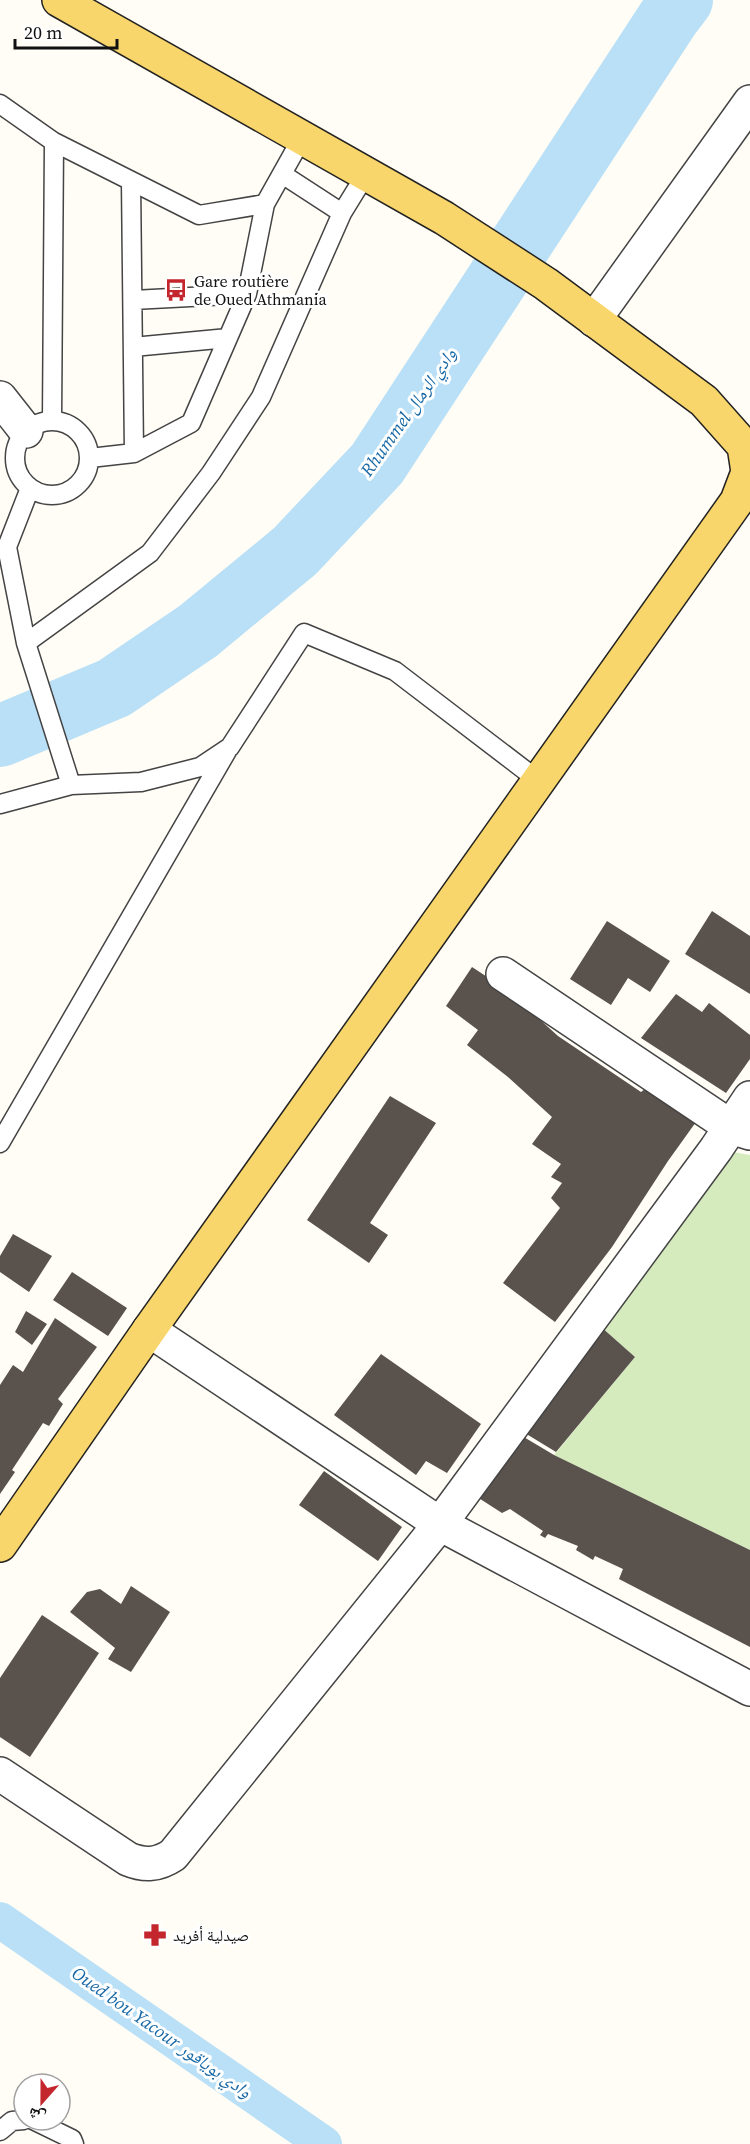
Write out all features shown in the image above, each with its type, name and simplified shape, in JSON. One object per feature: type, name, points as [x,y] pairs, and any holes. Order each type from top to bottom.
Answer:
[{"type":"main road","points":[[0,1545],[149,1330],[743,490],[748,472],[744,446],[704,400],[546,284],[444,218],[59,0]]},
{"type":"street","points":[[594,320],[750,102]]},
{"type":"street","points":[[0,398],[39,426]]},
{"type":"street","points":[[503,974],[740,1130]]},
{"type":"street","points":[[0,1773],[128,1859],[147,1864],[165,1860],[173,1855],[440,1524],[740,1130],[750,1098]]},
{"type":"street","points":[[149,1330],[440,1524],[750,1689]]},
{"type":"lane","points":[[0,104],[54,142],[199,214],[265,204]]},
{"type":"lane","points":[[90,458],[134,453],[191,423],[247,294],[265,204],[302,138]]},
{"type":"lane","points":[[39,426],[54,142]]},
{"type":"lane","points":[[282,174],[342,213]]},
{"type":"lane","points":[[26,643],[150,552],[211,473],[261,397],[342,213],[366,174]]},
{"type":"lane","points":[[131,181],[134,453]]},
{"type":"lane","points":[[133,300],[247,294]]},
{"type":"lane","points":[[133,347],[228,338]]},
{"type":"lane","points":[[67,423],[79,432],[87,444],[90,458],[87,474],[76,487],[62,494],[45,495],[30,488],[19,476],[14,460],[17,445],[39,426],[67,423]]},
{"type":"lane","points":[[30,488],[7,546],[26,643],[71,785]]},
{"type":"lane","points":[[0,1143],[230,747],[304,633],[394,671],[538,781]]},
{"type":"lane","points":[[0,804],[71,785],[141,782],[200,767],[230,747]]},
{"type":"lane","points":[[0,2131],[12,2121]]},
{"type":"lane","points":[[58,2132],[72,2139],[74,2144]]},
{"type":"green space","points":[[716,1149],[750,1155],[750,1550],[554,1455],[635,1357],[600,1326]]},
{"type":"building","points":[[712,911],[750,936],[750,994],[685,954]]},
{"type":"building","points":[[607,921],[670,961],[650,992],[628,978],[611,1005],[570,979]]},
{"type":"building","points":[[472,967],[507,990],[558,1036],[641,1092],[649,1086],[701,1115],[612,1247],[555,1322],[503,1283],[560,1208],[551,1198],[562,1183],[551,1177],[561,1164],[532,1144],[552,1117],[508,1077],[467,1045],[478,1030],[446,1006]]},
{"type":"building","points":[[676,994],[702,1012],[709,1003],[750,1035],[750,1059],[726,1093],[641,1038]]},
{"type":"building","points":[[390,1096],[436,1123],[370,1223],[388,1235],[369,1263],[307,1220]]},
{"type":"building","points":[[13,1234],[52,1256],[29,1292],[0,1272],[0,1256]]},
{"type":"building","points":[[72,1272],[127,1308],[108,1336],[53,1300]]},
{"type":"building","points":[[26,1311],[47,1324],[32,1345],[15,1332]]},
{"type":"building","points":[[55,1318],[97,1347],[58,1399],[63,1404],[49,1426],[43,1423],[12,1470],[15,1472],[0,1494],[0,1385],[13,1365],[23,1372]]},
{"type":"building","points":[[600,1326],[635,1357],[556,1452],[515,1427]]},
{"type":"building","points":[[381,1354],[481,1424],[447,1473],[426,1461],[416,1475],[334,1415]]},
{"type":"building","points":[[517,1433],[554,1455],[750,1550],[750,1647],[619,1579],[623,1569],[595,1556],[593,1560],[576,1550],[578,1546],[548,1534],[545,1538],[540,1535],[543,1531],[510,1509],[502,1513],[474,1495]]},
{"type":"building","points":[[324,1471],[402,1527],[378,1561],[299,1505]]},
{"type":"building","points":[[131,1586],[170,1612],[131,1672],[108,1659],[115,1648],[70,1612],[87,1592],[100,1589],[121,1604]]},
{"type":"building","points":[[42,1615],[99,1653],[30,1757],[0,1737],[0,1678]]},
{"type":"waterway","name":"Rhummel وادي الرمال","points":[[0,736],[114,688],[198,631],[295,551],[377,464],[682,0]]},
{"type":"waterway","name":"Oued bou Yacour وادي بوياقور","points":[[0,1920],[324,2144]]},
{"type":"place","name":"Gare routière de Oued Athmania","points":[[176,290]]},
{"type":"place","name":"صيدلية أفريد","points":[[155,1935]]}]
